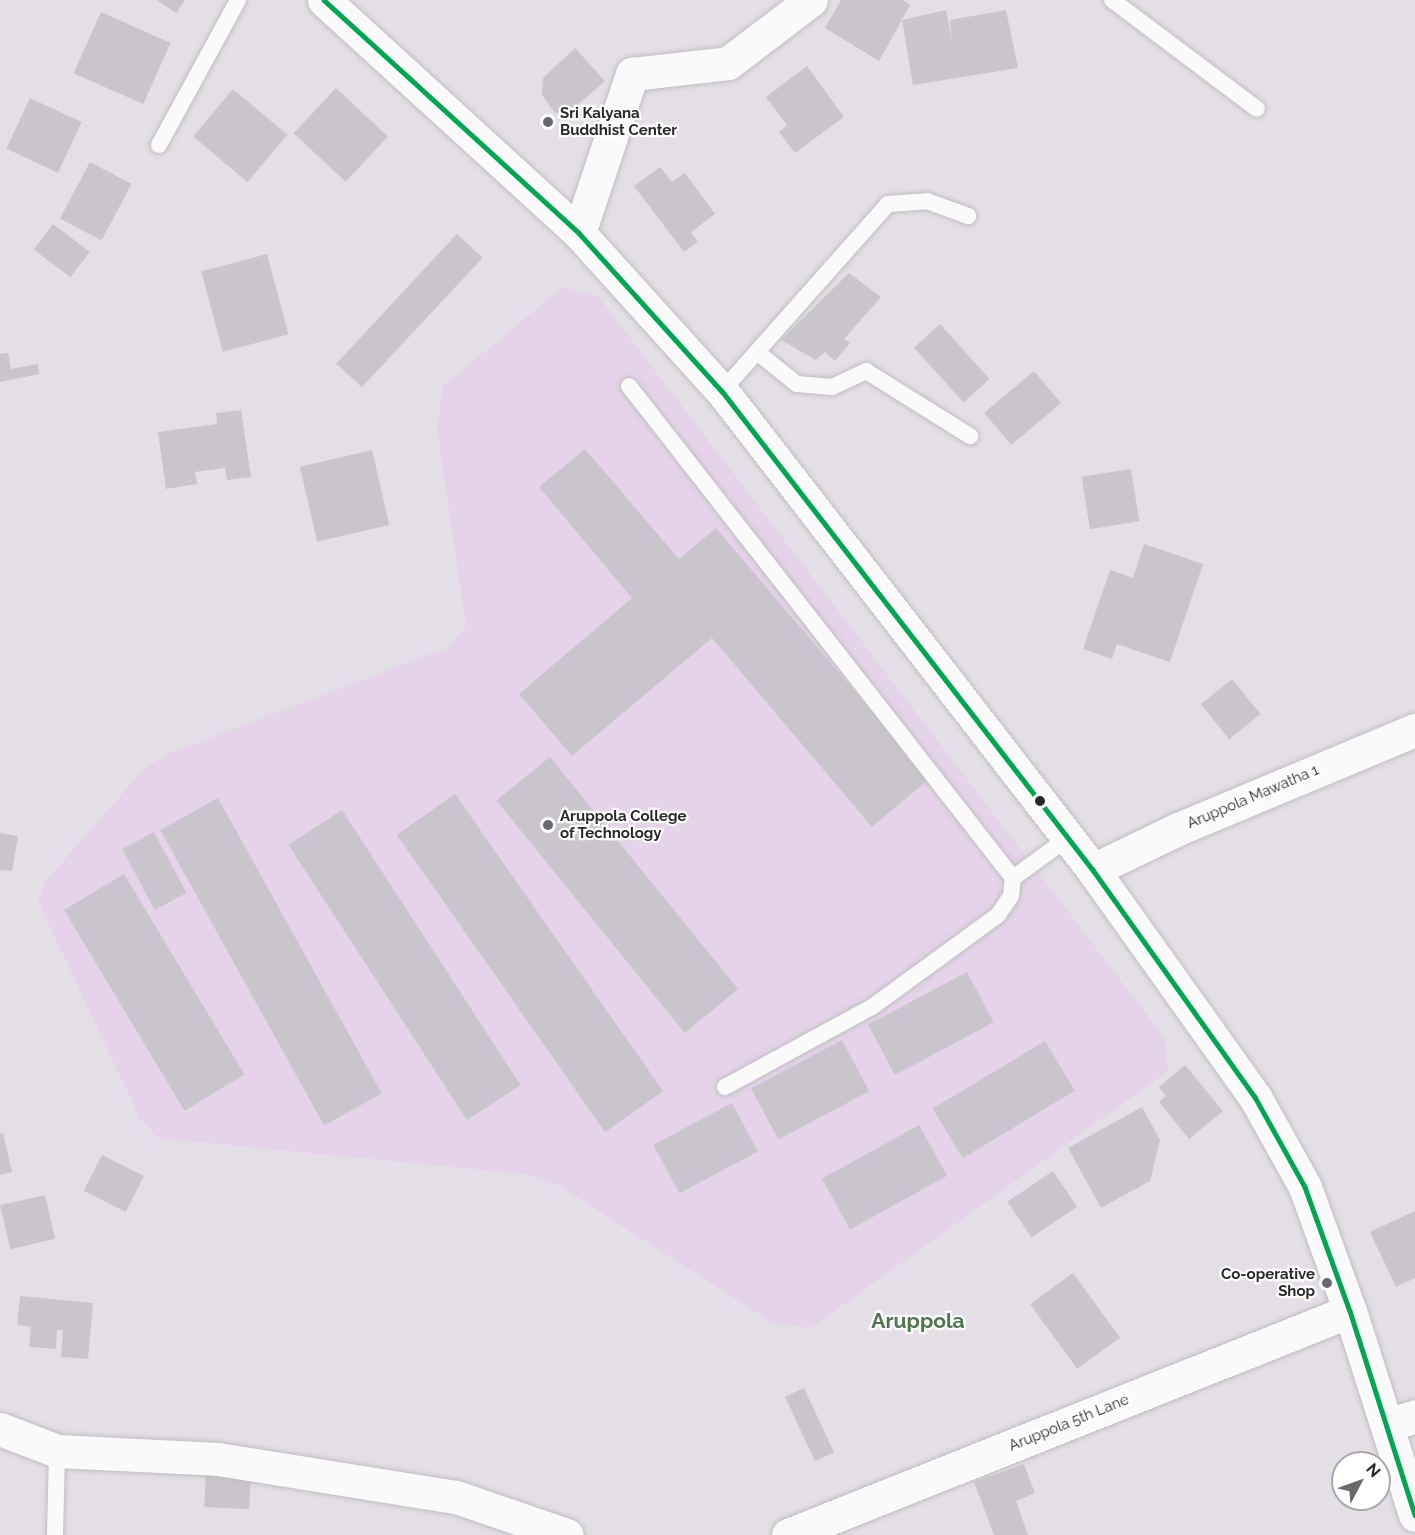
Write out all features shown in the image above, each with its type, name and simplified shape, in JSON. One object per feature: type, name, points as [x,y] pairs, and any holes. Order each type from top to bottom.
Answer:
[{"type":"street","points":[[324,0],[579,234],[722,391],[1093,870],[1255,1096],[1305,1187],[1350,1311],[1402,1421],[1415,1515]]},
{"type":"street","points":[[579,234],[632,74],[728,63],[812,0]]},
{"type":"street","name":"Aruppola Mawatha 1","points":[[1093,870],[1178,829],[1415,729]]},
{"type":"street","name":"Aruppola 5th Lane","points":[[788,1535],[1350,1311]]},
{"type":"street","points":[[0,1430],[57,1451],[218,1459],[456,1497],[567,1535]]},
{"type":"lane","points":[[159,146],[238,0]]},
{"type":"lane","points":[[1112,0],[1257,109]]},
{"type":"lane","points":[[722,391],[888,204],[927,201],[968,216]]},
{"type":"lane","points":[[757,352],[797,384],[832,387],[866,371],[970,436]]},
{"type":"lane","points":[[629,386],[1014,878]]},
{"type":"lane","points":[[725,1087],[882,1000],[998,915],[1011,896],[1014,878],[1068,838]]},
{"type":"lane","points":[[55,1535],[57,1451]]},
{"type":"shaded area","name":"Aruppola College of Technology","points":[[563,287],[598,296],[1164,1037],[1168,1071],[811,1328],[773,1323],[555,1183],[526,1174],[158,1138],[140,1119],[38,901],[45,882],[145,768],[170,753],[447,648],[466,626],[437,428],[443,386]]},
{"type":"building","points":[[157,0],[185,0],[176,13]]},
{"type":"building","points":[[841,0],[903,0],[910,5],[879,61],[825,28]]},
{"type":"building","points":[[946,10],[952,40],[950,20],[1006,10],[1018,68],[913,85],[902,20]]},
{"type":"building","points":[[101,12],[170,43],[143,104],[74,73]]},
{"type":"building","points":[[575,48],[605,81],[572,110],[555,113],[542,95],[543,78]]},
{"type":"building","points":[[807,66],[844,117],[795,153],[779,132],[787,125],[766,97]]},
{"type":"building","points":[[336,88],[388,136],[346,182],[294,133]]},
{"type":"building","points":[[233,89],[287,135],[248,182],[193,136]]},
{"type":"building","points":[[30,98],[82,122],[58,173],[6,149]]},
{"type":"building","points":[[90,162],[131,184],[101,241],[60,219]]},
{"type":"building","points":[[660,167],[672,182],[685,173],[715,214],[691,232],[698,242],[684,252],[634,186]]},
{"type":"building","points":[[53,224],[90,252],[70,277],[34,250]]},
{"type":"building","points":[[457,234],[483,258],[362,387],[336,363]]},
{"type":"building","points":[[267,254],[288,334],[223,352],[201,272]]},
{"type":"building","points":[[849,273],[881,297],[844,339],[850,343],[835,361],[825,352],[816,360],[781,340]]},
{"type":"building","points":[[940,324],[990,379],[964,402],[914,347]]},
{"type":"building","points":[[8,353],[11,369],[38,364],[39,374],[0,382],[0,354]]},
{"type":"building","points":[[1034,371],[1061,403],[1011,445],[984,413]]},
{"type":"building","points":[[241,410],[251,477],[227,480],[225,468],[195,472],[197,484],[166,489],[158,432],[217,424],[216,413]]},
{"type":"building","points":[[585,449],[679,559],[716,528],[929,779],[872,827],[712,638],[572,756],[519,694],[632,598],[539,487]]},
{"type":"building","points":[[372,450],[389,525],[317,542],[300,467]]},
{"type":"building","points":[[1131,469],[1139,521],[1090,529],[1082,477]]},
{"type":"building","points":[[1144,544],[1203,564],[1170,662],[1117,644],[1112,659],[1083,649],[1110,570],[1133,578]]},
{"type":"building","points":[[1232,679],[1260,714],[1229,739],[1201,704]]},
{"type":"building","points":[[550,757],[738,989],[685,1033],[496,800]]},
{"type":"building","points":[[455,794],[663,1091],[605,1132],[397,835]]},
{"type":"building","points":[[218,798],[382,1094],[324,1126],[160,830]]},
{"type":"building","points":[[342,810],[521,1085],[467,1120],[288,845]]},
{"type":"building","points":[[154,832],[186,893],[155,910],[122,849]]},
{"type":"building","points":[[0,833],[18,836],[12,871],[0,870]]},
{"type":"building","points":[[124,874],[245,1075],[185,1111],[64,910]]},
{"type":"building","points":[[967,972],[994,1022],[895,1075],[868,1025]]},
{"type":"building","points":[[842,1040],[869,1091],[778,1140],[751,1088]]},
{"type":"building","points":[[1045,1041],[1075,1091],[963,1158],[933,1108]]},
{"type":"building","points":[[1185,1065],[1223,1111],[1189,1139],[1159,1102],[1166,1096],[1159,1087]]},
{"type":"building","points":[[732,1103],[758,1152],[679,1193],[653,1145]]},
{"type":"building","points":[[1142,1107],[1160,1140],[1150,1181],[1101,1208],[1068,1148]]},
{"type":"building","points":[[919,1125],[947,1176],[850,1230],[822,1179]]},
{"type":"building","points":[[3,1133],[12,1172],[0,1175],[0,1134]]},
{"type":"building","points":[[102,1155],[144,1176],[126,1212],[84,1191]]},
{"type":"building","points":[[1053,1171],[1077,1207],[1031,1237],[1007,1202]]},
{"type":"building","points":[[45,1195],[55,1239],[10,1249],[0,1205]]},
{"type":"building","points":[[1415,1211],[1415,1278],[1396,1287],[1370,1232]]},
{"type":"building","points":[[1073,1273],[1120,1338],[1077,1369],[1030,1304]]},
{"type":"building","points":[[20,1296],[93,1303],[88,1359],[61,1357],[63,1330],[57,1330],[56,1349],[29,1347],[31,1327],[17,1325]]},
{"type":"building","points":[[804,1388],[834,1452],[815,1461],[785,1397]]},
{"type":"building","points":[[1024,1464],[1035,1493],[1016,1501],[1028,1535],[994,1535],[974,1482]]},
{"type":"building","points":[[206,1473],[251,1475],[249,1509],[204,1507]]},
{"type":"transit line","points":[[324,0],[579,233],[722,391],[1093,870],[1255,1097],[1305,1187],[1350,1311],[1415,1515]]},
{"type":"place","name":"Sri Kalyana Buddhist Center","points":[[548,122]]},
{"type":"place","name":"Aruppola College of Technology","points":[[548,825]]},
{"type":"place","name":"Co-operative Shop","points":[[1327,1283]]},
{"type":"district","name":"Aruppola","points":[[918,1321]]}]
